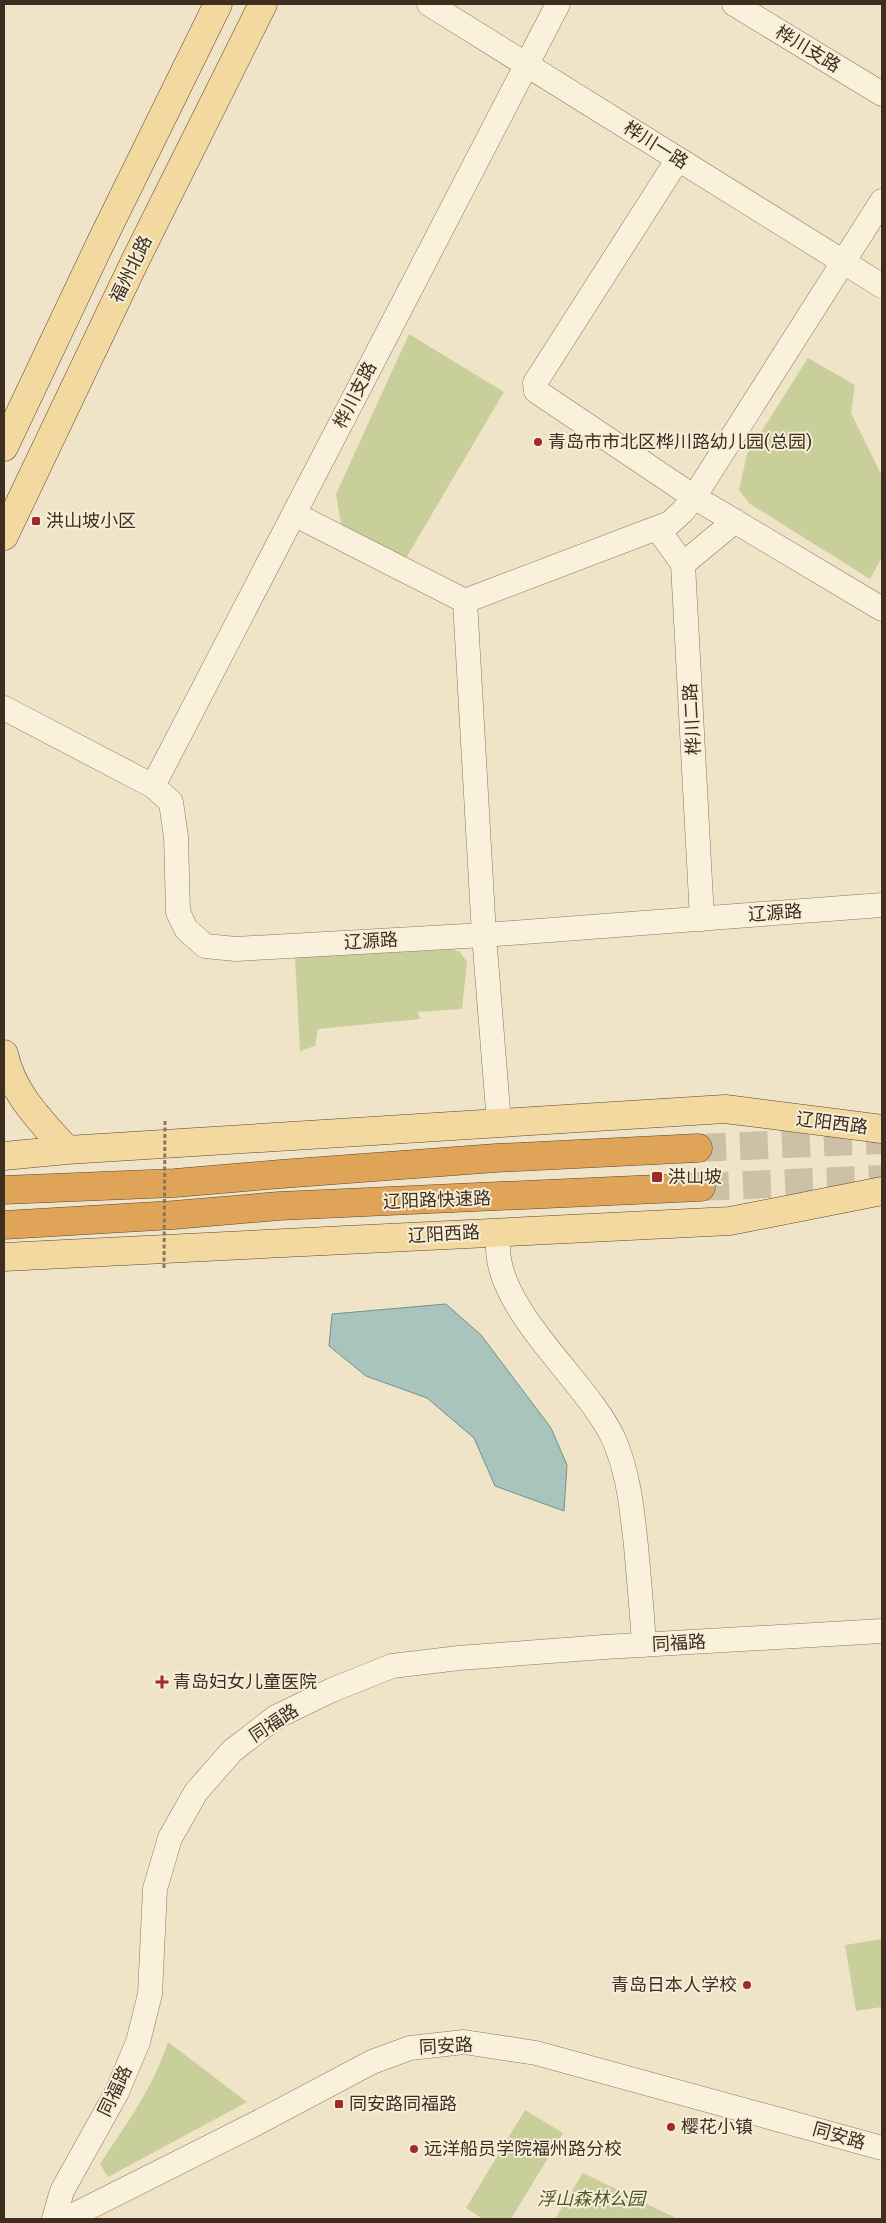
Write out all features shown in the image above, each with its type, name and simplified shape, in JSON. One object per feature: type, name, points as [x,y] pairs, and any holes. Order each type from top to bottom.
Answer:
[{"type":"highway","name":"辽阳路快速路","points":[[4,1190],[175,1183],[486,1159],[698,1148]]},
{"type":"highway","name":"辽阳路快速路","points":[[4,1225],[174,1215],[279,1206],[701,1187]]},
{"type":"main road","points":[[4,447],[100,242],[218,4]]},
{"type":"main road","name":"福州北路","points":[[4,536],[135,260],[263,4]]},
{"type":"main road","points":[[4,1054],[6,1065],[25,1104],[67,1150]]},
{"type":"main road","name":"辽阳西路","points":[[4,1156],[67,1150],[725,1109],[882,1129]]},
{"type":"main road","name":"辽阳西路","points":[[4,1256],[730,1221],[882,1191]]},
{"type":"main road","points":[[787,1210],[882,1204]]},
{"type":"street","name":"桦川一路","points":[[429,4],[882,286]]},
{"type":"street","name":"桦川支路","points":[[153,786],[558,4]]},
{"type":"street","name":"桦川支路","points":[[734,4],[882,94]]},
{"type":"street","points":[[678,159],[535,383],[536,391],[694,497],[882,609]]},
{"type":"street","points":[[294,514],[465,601],[670,524],[694,497],[882,201]]},
{"type":"street","points":[[657,528],[684,564],[735,521]]},
{"type":"street","name":"桦川二路","points":[[684,564],[702,919]]},
{"type":"street","points":[[465,601],[484,935],[498,1123]]},
{"type":"street","name":"辽源路","points":[[4,708],[153,786],[171,802],[176,837],[178,912],[186,929],[205,946],[236,949],[484,935],[882,905]]},
{"type":"street","points":[[500,1231],[497,1243],[503,1276],[521,1313],[588,1399],[615,1441],[630,1487],[644,1645]]},
{"type":"street","name":"同福路","points":[[54,2219],[62,2190],[117,2092],[138,2042],[150,1994],[155,1889],[170,1838],[196,1792],[232,1751],[276,1717],[332,1690],[392,1666],[459,1658],[882,1631]]},
{"type":"street","name":"同安路","points":[[66,2219],[255,2124],[372,2062],[410,2048],[464,2042],[536,2053],[882,2148]]},
{"type":"path","points":[[164,1268],[165,1120]]},
{"type":"green space","points":[[409,334],[504,392],[406,558],[342,530],[336,494]]},
{"type":"green space","points":[[808,358],[855,385],[851,413],[882,476],[882,557],[870,579],[750,504],[739,490],[747,454]]},
{"type":"green space","points":[[441,945],[460,952],[467,962],[462,1009],[418,1012],[420,1019],[318,1029],[315,1046],[300,1051],[295,957]]},
{"type":"green space","points":[[882,1939],[882,2007],[856,2011],[845,1945]]},
{"type":"green space","points":[[168,2042],[247,2102],[108,2177],[100,2164],[147,2090]]},
{"type":"green space","points":[[525,2110],[563,2133],[511,2219],[483,2219],[466,2208]]},
{"type":"green space","name":"浮山森林公园","points":[[583,2173],[678,2219],[555,2219]]},
{"type":"water","points":[[446,1304],[481,1335],[551,1428],[567,1465],[564,1511],[495,1486],[474,1438],[427,1398],[366,1376],[329,1346],[332,1314]]},
{"type":"tunnel","points":[[698,1148],[882,1140]]},
{"type":"tunnel","points":[[701,1187],[882,1179]]},
{"type":"place","name":"青岛市市北区桦川路幼儿园(总园)","points":[[538,442]]},
{"type":"place","name":"洪山坡小区","points":[[36,521]]},
{"type":"place","name":"洪山坡","points":[[657,1177]]},
{"type":"place","name":"青岛妇女儿童医院","points":[[162,1682]]},
{"type":"place","name":"青岛日本人学校","points":[[747,1985]]},
{"type":"place","name":"同安路同福路","points":[[339,2104]]},
{"type":"place","name":"樱花小镇","points":[[671,2127]]},
{"type":"place","name":"远洋船员学院福州路分校","points":[[414,2149]]}]
